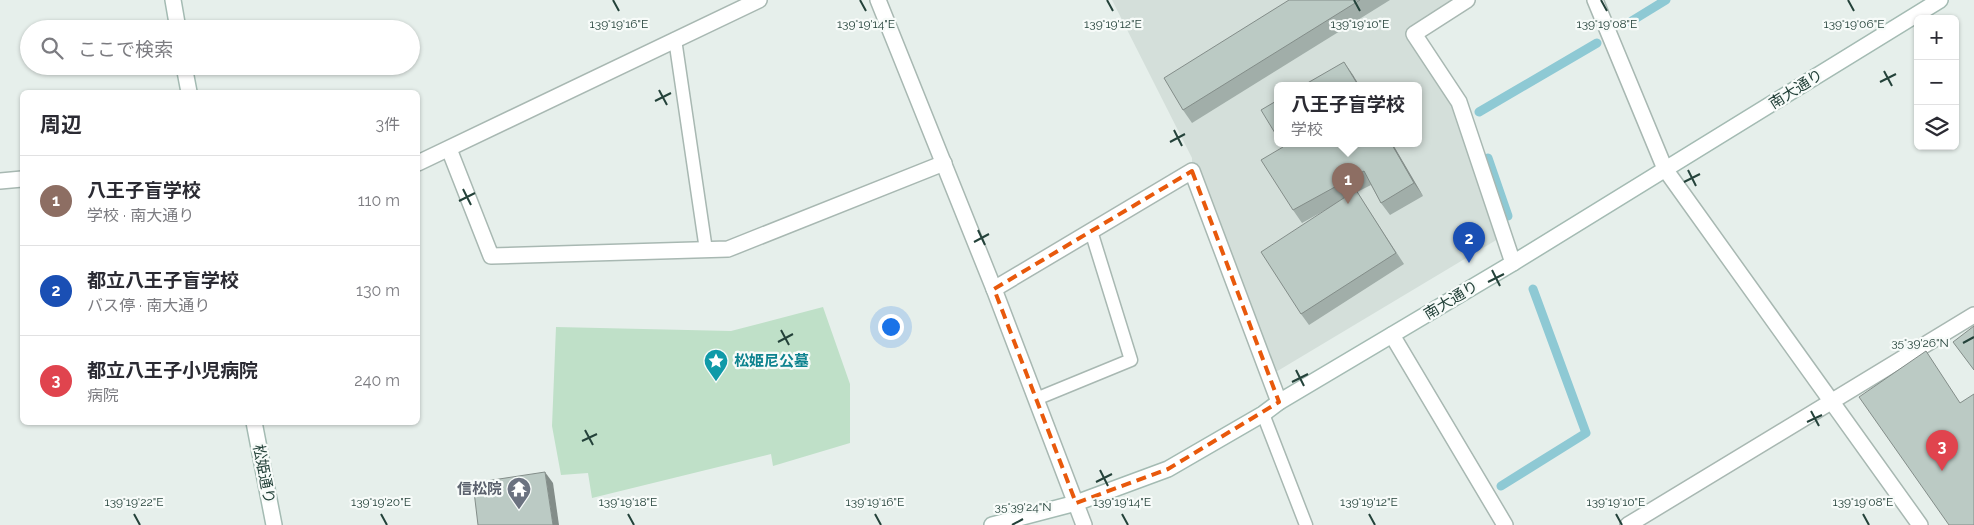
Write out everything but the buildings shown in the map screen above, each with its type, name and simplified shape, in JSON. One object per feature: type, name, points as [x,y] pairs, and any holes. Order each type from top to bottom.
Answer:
[{"type":"street","points":[[173,0],[176,20]]},
{"type":"street","points":[[420,162],[759,0]]},
{"type":"street","points":[[878,0],[994,289],[1084,525]]},
{"type":"street","points":[[1467,0],[1414,34],[1459,102],[1513,263]]},
{"type":"street","points":[[1595,0],[1665,169],[1920,525]]},
{"type":"street","name":"南大通り","points":[[992,525],[1076,503],[1168,469],[1264,414],[1279,402],[1513,263],[1940,0]]},
{"type":"street","points":[[186,75],[189,90]]},
{"type":"street","points":[[449,148],[491,256],[728,249],[944,162]]},
{"type":"street","points":[[994,289],[1192,171],[1279,402]]},
{"type":"street","points":[[0,182],[20,179]]},
{"type":"street","points":[[1628,525],[1974,315]]},
{"type":"street","points":[[1392,335],[1506,525]]},
{"type":"street","name":"松姫通り","points":[[255,425],[274,525]]},
{"type":"lane","points":[[675,39],[706,250]]},
{"type":"lane","points":[[1036,399],[1131,360],[1091,231]]},
{"type":"lane","points":[[1264,414],[1306,525]]},
{"type":"highlighted area","points":[[1192,171],[1279,402],[1168,469],[1076,503],[994,289]]},
{"type":"shaded area","points":[[1112,0],[1467,0],[1414,34],[1459,102],[1503,236],[1269,376],[1192,171],[1192,158]]},
{"type":"green space","points":[[823,307],[850,384],[850,443],[773,466],[771,454],[592,498],[588,473],[561,475],[552,426],[556,327],[731,331]]},
{"type":"waterway","points":[[1630,22],[1666,0]]},
{"type":"waterway","points":[[1479,112],[1597,43]]},
{"type":"waterway","points":[[1488,158],[1508,216]]},
{"type":"waterway","points":[[1501,486],[1586,433],[1533,289]]},
{"type":"place","name":"八王子盲学校","points":[[1348,204]]},
{"type":"place","name":"都立八王子盲学校","points":[[1469,263]]},
{"type":"place","name":"松姫尼公墓","points":[[716,382]]},
{"type":"place","name":"都立八王子小児病院","points":[[1942,471]]},
{"type":"place","name":"信松院","points":[[519,510]]}]
